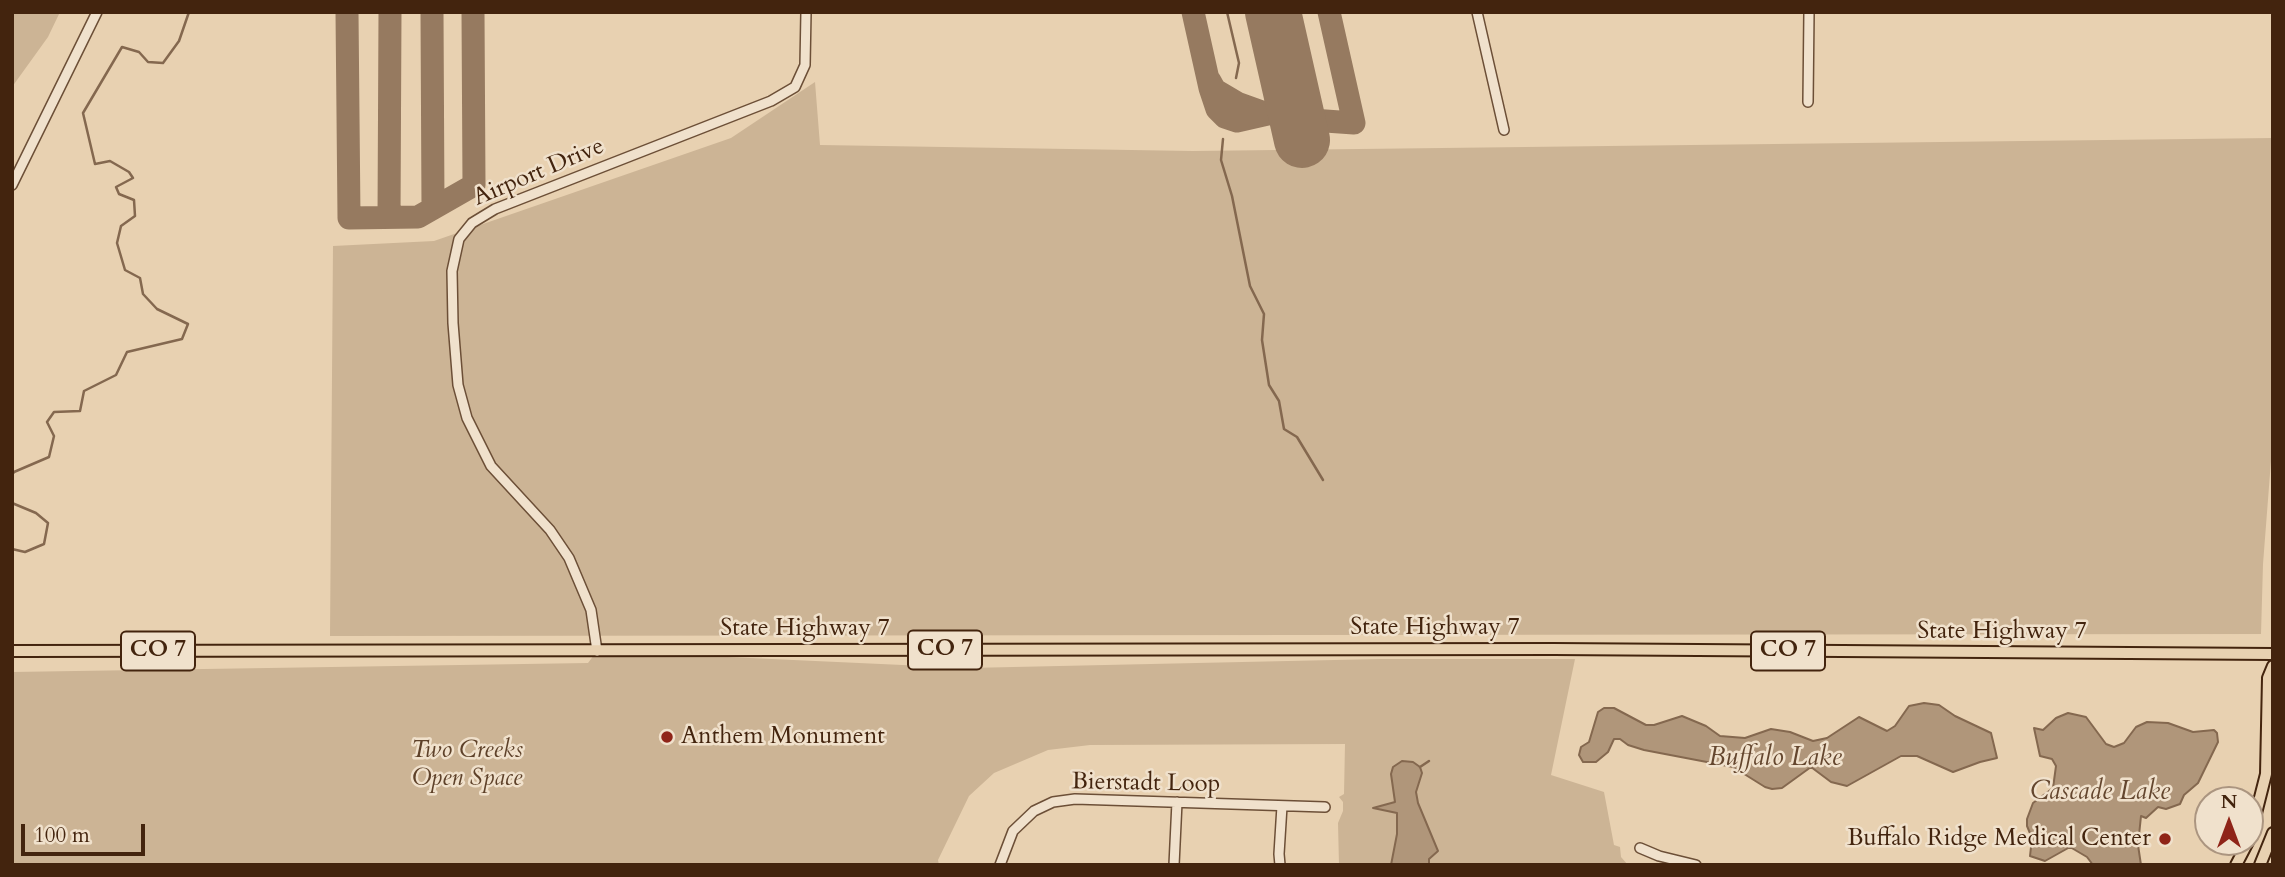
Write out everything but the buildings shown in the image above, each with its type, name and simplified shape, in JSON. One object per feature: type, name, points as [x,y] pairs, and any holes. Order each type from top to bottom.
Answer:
[{"type":"main road","name":"State Highway 7","points":[[597,651],[1554,649],[2273,654]]},
{"type":"main road","name":"CO 7","points":[[12,651],[597,651]]},
{"type":"main road","points":[[2263,786],[2266,774],[2268,678],[2273,666]]},
{"type":"main road","points":[[2260,865],[2273,833]]},
{"type":"street","points":[[12,185],[97,12]]},
{"type":"street","name":"Airport Drive","points":[[597,651],[591,610],[569,558],[550,530],[491,466],[467,418],[458,386],[453,323],[452,271],[459,239],[472,223],[495,209],[771,101],[795,87],[805,65],[806,12]]},
{"type":"street","points":[[1477,12],[1504,130]]},
{"type":"street","points":[[1808,102],[1809,12]]},
{"type":"street","name":"Bierstadt Loop","points":[[1000,865],[1013,831],[1034,811],[1053,802],[1075,799],[1325,807]]},
{"type":"street","points":[[1174,865],[1177,802]]},
{"type":"street","points":[[1280,865],[1282,806]]},
{"type":"street","points":[[1640,848],[1659,856],[1696,865]]},
{"type":"green space","points":[[12,12],[60,12],[48,37],[12,87]]},
{"type":"green space","points":[[815,82],[820,145],[1193,151],[2273,138],[2273,435],[2263,564],[2261,634],[330,636],[333,246],[434,241],[731,138]]},
{"type":"green space","name":"Two Creeks Open Space","points":[[597,651],[968,668],[1380,659],[1575,659],[1551,775],[1604,792],[1614,845],[1620,847],[1621,857],[1628,865],[1339,865],[1338,823],[1343,802],[1339,797],[1344,794],[1345,744],[1090,745],[1048,750],[994,773],[969,796],[938,860],[939,865],[12,865],[12,672],[588,663]]},
{"type":"water","name":"Buffalo Lake","points":[[1924,703],[1939,705],[1991,733],[1997,758],[1953,772],[1917,756],[1901,756],[1847,786],[1831,782],[1811,767],[1782,788],[1772,789],[1733,767],[1644,750],[1628,745],[1620,739],[1614,739],[1608,752],[1596,762],[1583,762],[1579,755],[1581,747],[1589,742],[1598,712],[1604,708],[1614,708],[1646,725],[1682,716],[1706,726],[1720,736],[1745,738],[1771,729],[1790,732],[1813,741],[1827,738],[1859,717],[1887,731],[1895,726],[1909,706]]},
{"type":"water","name":"Cascade Lake","points":[[2068,713],[2086,717],[2106,744],[2114,747],[2124,743],[2136,727],[2147,722],[2168,723],[2193,732],[2214,730],[2217,733],[2218,742],[2198,783],[2184,795],[2180,804],[2166,809],[2158,807],[2146,818],[2141,816],[2138,845],[2141,865],[2093,865],[2087,857],[2070,847],[2045,861],[2030,856],[2032,838],[2027,819],[2033,803],[2053,788],[2056,766],[2052,759],[2040,756],[2034,728],[2043,730],[2056,718]]},
{"type":"water","points":[[1402,761],[1413,762],[1420,767],[1422,773],[1416,792],[1418,803],[1438,851],[1429,859],[1429,865],[1391,865],[1397,834],[1397,813],[1373,808],[1395,802],[1391,774],[1393,767]]},
{"type":"waterway","points":[[12,475],[49,457],[54,436],[47,422],[54,412],[80,411],[84,391],[116,375],[127,352],[182,339],[188,324],[157,309],[143,294],[140,278],[125,270],[117,243],[121,226],[135,216],[134,200],[119,194],[116,187],[133,178],[129,172],[110,161],[95,164],[83,113],[122,47],[139,52],[148,62],[163,63],[179,41],[189,12]]},
{"type":"waterway","points":[[1227,12],[1239,63],[1236,78]]},
{"type":"waterway","points":[[1223,139],[1221,160],[1232,196],[1250,286],[1264,314],[1262,340],[1269,385],[1279,401],[1284,429],[1297,437],[1323,480]]},
{"type":"waterway","points":[[12,503],[36,513],[48,523],[44,544],[25,552],[12,549]]},
{"type":"waterway","points":[[1420,767],[1429,761]]},
{"type":"taxiway","points":[[347,12],[349,218],[418,217],[474,185],[473,12]]},
{"type":"taxiway","points":[[389,217],[390,12]]},
{"type":"taxiway","points":[[432,12],[433,208]]},
{"type":"taxiway","points":[[1193,12],[1210,88],[1217,109],[1225,117],[1237,121],[1294,108]]},
{"type":"taxiway","points":[[1297,119],[1354,123],[1329,12]]},
{"type":"taxiway","points":[[1210,81],[1215,90],[1237,103],[1269,112]]},
{"type":"runway","points":[[1273,12],[1302,140]]},
{"type":"place","name":"Anthem Monument","points":[[667,737]]},
{"type":"place","name":"Buffalo Ridge Medical Center","points":[[2165,839]]}]
